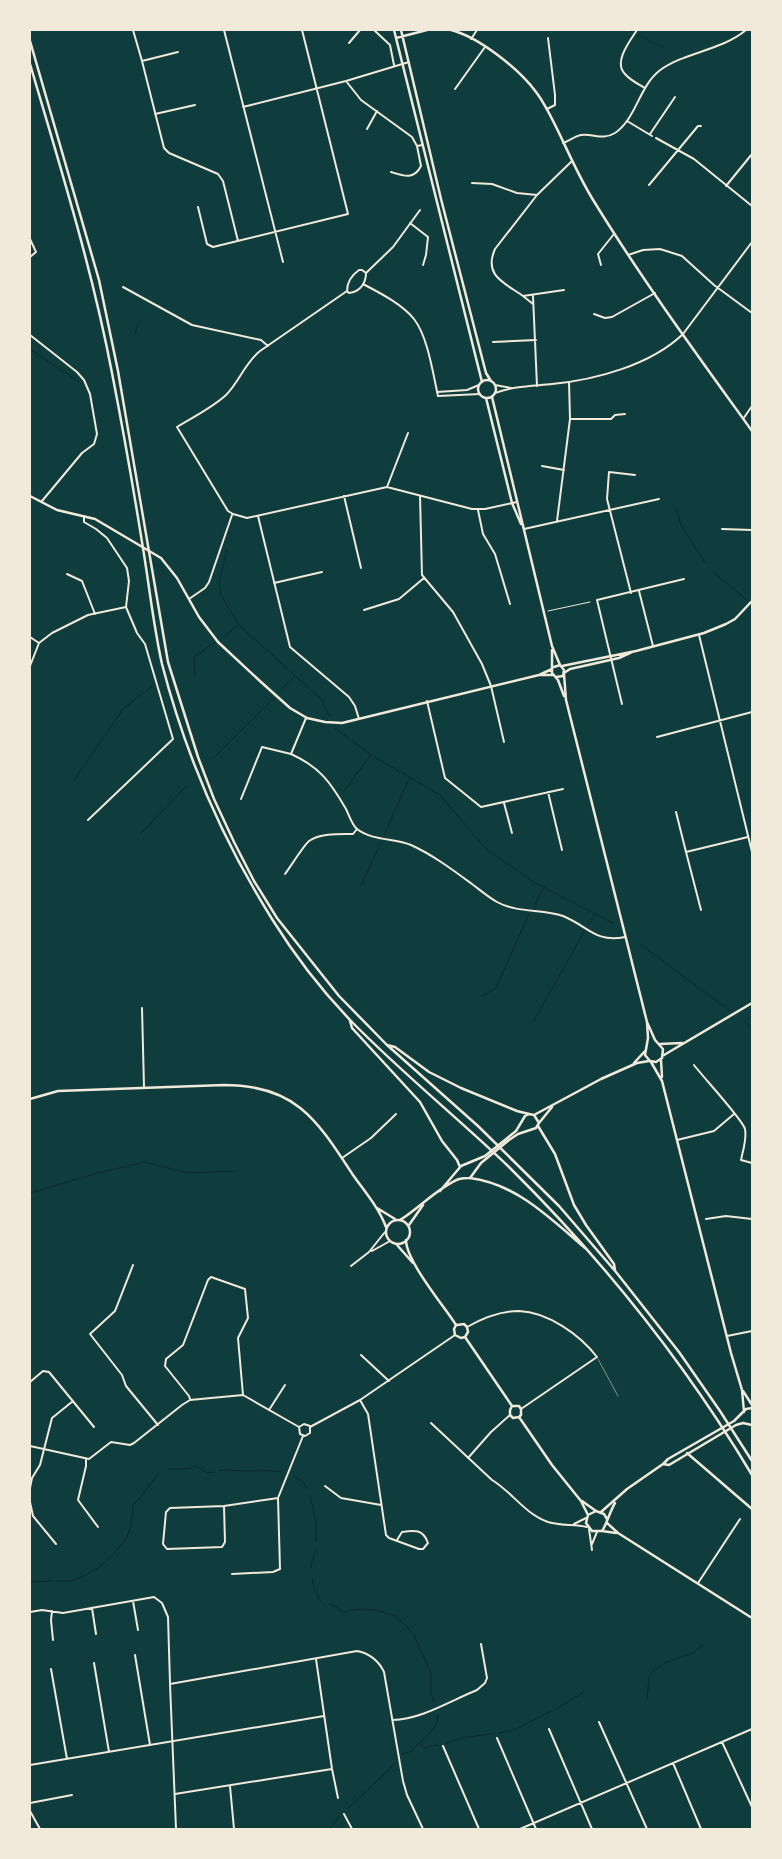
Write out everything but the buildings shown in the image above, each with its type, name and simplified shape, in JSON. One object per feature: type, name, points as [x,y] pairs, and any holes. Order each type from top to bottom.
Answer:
[{"type":"main road","points":[[394,30],[482,382]]},
{"type":"main road","points":[[401,30],[486,374],[495,385],[495,393],[486,398]]},
{"type":"main road","points":[[396,38],[427,30]]},
{"type":"main road","points":[[451,30],[485,47],[525,79],[537,93],[547,109],[572,161],[614,234],[752,431]]},
{"type":"main road","points":[[30,41],[99,280],[120,380],[168,662],[214,799],[234,842],[277,918],[339,996],[387,1045],[478,1126],[559,1206],[616,1272],[679,1352],[752,1461]]},
{"type":"main road","points":[[30,64],[69,194],[92,282],[115,390],[162,663],[177,713],[210,802],[230,845],[273,921],[304,966],[349,1019],[506,1165],[554,1212],[595,1258],[621,1288],[716,1418],[752,1475]]},
{"type":"main road","points":[[491,381],[482,382],[479,385],[480,394],[486,398],[512,503],[523,529]]},
{"type":"main road","points":[[492,396],[552,646],[554,676],[566,700]]},
{"type":"main road","points":[[30,496],[64,512],[95,519],[161,558],[177,578],[199,617],[223,647],[290,708],[314,721],[334,723],[359,719],[539,675],[561,665],[636,651]]},
{"type":"main road","points":[[539,675],[560,677],[570,669],[611,661],[636,651],[699,635],[726,624],[744,611],[752,601]]},
{"type":"main road","points":[[552,646],[564,674],[566,700],[647,1022],[654,1040],[663,1049],[662,1081]]},
{"type":"main road","points":[[387,1045],[395,1047],[429,1072],[461,1088],[517,1111],[534,1115],[580,1089],[631,1066],[650,1061],[656,1062],[752,1003]]},
{"type":"main road","points":[[349,1019],[352,1028],[420,1102],[442,1141],[457,1160],[464,1178]]},
{"type":"main road","points":[[647,1022],[647,1047]]},
{"type":"main road","points":[[631,1066],[652,1043],[674,1044],[686,1042]]},
{"type":"main road","points":[[645,1051],[646,1056],[657,1070],[662,1081],[726,1337],[742,1390],[743,1418],[745,1423]]},
{"type":"main road","points":[[30,1099],[58,1091],[224,1085],[261,1088],[276,1093],[291,1101],[322,1129],[376,1207],[386,1226]]},
{"type":"main road","points":[[440,1191],[464,1163],[485,1157],[509,1139],[535,1129],[554,1105]]},
{"type":"main road","points":[[509,1139],[529,1114]]},
{"type":"main road","points":[[534,1115],[555,1154],[574,1205],[614,1264],[616,1272]]},
{"type":"main road","points":[[470,1178],[485,1157]]},
{"type":"main road","points":[[400,1220],[454,1182],[470,1178],[486,1182],[522,1197],[595,1258]]},
{"type":"main road","points":[[408,1226],[425,1202]]},
{"type":"main road","points":[[376,1207],[408,1226],[410,1233],[406,1240],[407,1248],[414,1264]]},
{"type":"main road","points":[[396,1219],[386,1226],[385,1232],[390,1241],[396,1244],[414,1264],[456,1325]]},
{"type":"main road","points":[[396,1244],[406,1240]]},
{"type":"main road","points":[[456,1325],[464,1324],[467,1327],[468,1332],[465,1337]]},
{"type":"main road","points":[[456,1325],[454,1329],[455,1335],[461,1338],[465,1337]]},
{"type":"main road","points":[[465,1337],[512,1406],[522,1409],[522,1415],[519,1418]]},
{"type":"main road","points":[[601,1512],[617,1500],[627,1489],[668,1459],[734,1421],[752,1407],[742,1390]]},
{"type":"main road","points":[[512,1406],[509,1412],[510,1415],[519,1418],[552,1465],[581,1501],[596,1511],[601,1512],[607,1519]]},
{"type":"main road","points":[[663,1464],[669,1464],[729,1429],[745,1423],[752,1425]]},
{"type":"main road","points":[[684,1449],[752,1510]]},
{"type":"main road","points":[[602,1530],[617,1500]]},
{"type":"main road","points":[[581,1501],[587,1517],[588,1528],[597,1532],[602,1530],[618,1533]]},
{"type":"main road","points":[[587,1517],[596,1511]]},
{"type":"main road","points":[[607,1523],[618,1533],[752,1618]]},
{"type":"street","points":[[133,30],[164,148],[169,153],[218,174],[223,181],[238,241]]},
{"type":"street","points":[[224,30],[283,262]]},
{"type":"street","points":[[198,207],[207,244],[213,247],[348,214],[302,30]]},
{"type":"street","points":[[349,44],[360,30]]},
{"type":"street","points":[[374,30],[390,45],[394,65]]},
{"type":"street","points":[[471,39],[477,30]]},
{"type":"street","points":[[637,30],[622,57],[621,68],[626,75],[645,88]]},
{"type":"street","points":[[563,143],[580,135],[601,138],[616,132],[627,121],[645,88],[658,72],[711,49],[746,30]]},
{"type":"street","points":[[547,109],[555,105],[548,38]]},
{"type":"street","points":[[455,89],[485,47]]},
{"type":"street","points":[[142,61],[178,52]]},
{"type":"street","points":[[243,107],[346,81],[409,62]]},
{"type":"street","points":[[346,81],[361,100],[412,137],[417,146],[421,166],[418,172],[407,177],[391,172]]},
{"type":"street","points":[[627,121],[651,135],[675,97]]},
{"type":"street","points":[[155,114],[195,105]]},
{"type":"street","points":[[367,129],[377,111]]},
{"type":"street","points":[[649,185],[698,126],[701,126]]},
{"type":"street","points":[[656,138],[694,159],[752,206]]},
{"type":"street","points":[[417,146],[422,145]]},
{"type":"street","points":[[726,186],[752,154]]},
{"type":"street","points":[[534,305],[496,277],[493,271],[492,259],[495,250],[537,195],[572,161]]},
{"type":"street","points":[[472,183],[492,184],[517,193],[537,195]]},
{"type":"street","points":[[347,291],[349,293],[355,292],[363,284],[366,272],[387,255],[420,210]]},
{"type":"street","points":[[410,223],[428,237],[423,265]]},
{"type":"street","points":[[601,265],[598,254],[614,234]]},
{"type":"street","points":[[30,239],[36,252],[30,257]]},
{"type":"street","points":[[495,393],[511,388],[569,382],[617,372],[665,348],[683,334],[752,242]]},
{"type":"street","points":[[628,255],[643,250],[668,250],[689,262],[752,313]]},
{"type":"street","points":[[366,272],[362,270],[353,275],[349,280],[347,291],[252,358],[227,393],[218,402],[176,427],[219,498],[233,514],[247,518],[387,487],[478,510],[518,502]]},
{"type":"street","points":[[363,284],[406,311],[413,318],[424,339],[438,396],[480,394]]},
{"type":"street","points":[[123,287],[192,325],[261,340],[268,346]]},
{"type":"street","points":[[523,296],[564,290]]},
{"type":"street","points":[[594,314],[605,318],[612,317],[655,293]]},
{"type":"street","points":[[533,295],[537,386]]},
{"type":"street","points":[[30,335],[77,372],[84,380],[90,394],[97,434],[94,444],[82,453],[41,502]]},
{"type":"street","points":[[493,342],[536,340]]},
{"type":"street","points":[[557,521],[570,419],[569,382]]},
{"type":"street","points":[[437,392],[467,390],[479,385]]},
{"type":"street","points":[[495,385],[511,388]]},
{"type":"street","points":[[743,419],[752,406]]},
{"type":"street","points":[[570,419],[611,419],[615,415],[625,414]]},
{"type":"street","points":[[387,487],[408,434]]},
{"type":"street","points":[[542,466],[564,470]]},
{"type":"street","points":[[631,593],[607,499],[609,472],[634,474]]},
{"type":"street","points":[[344,496],[361,568]]},
{"type":"street","points":[[420,496],[424,578],[453,612],[482,664],[491,686],[504,742]]},
{"type":"street","points":[[523,529],[659,499]]},
{"type":"street","points":[[478,510],[483,534],[495,554],[510,604]]},
{"type":"street","points":[[189,599],[205,588],[209,582],[233,514]]},
{"type":"street","points":[[84,516],[84,522],[107,538],[127,568],[129,581],[126,607],[137,633],[146,644],[173,739],[88,820]]},
{"type":"street","points":[[258,516],[290,647],[349,697],[355,706],[359,719]]},
{"type":"street","points":[[722,529],[752,530]]},
{"type":"street","points":[[274,583],[322,572]]},
{"type":"street","points":[[67,574],[82,581],[95,614]]},
{"type":"street","points":[[364,610],[399,599],[424,578]]},
{"type":"street","points":[[622,704],[597,600],[684,579]]},
{"type":"street","points":[[639,591],[653,646]]},
{"type":"street","points":[[548,611],[590,602]]},
{"type":"street","points":[[30,666],[38,643],[52,633],[88,615],[126,607]]},
{"type":"street","points":[[699,635],[752,852]]},
{"type":"street","points":[[30,637],[38,643]]},
{"type":"street","points":[[427,701],[445,778],[481,808],[562,789]]},
{"type":"street","points":[[657,737],[752,712]]},
{"type":"street","points":[[291,754],[307,718]]},
{"type":"street","points":[[241,799],[262,747],[291,754],[306,761],[325,776],[334,788],[357,829],[367,834],[399,841],[421,850],[448,866],[495,901],[505,906],[561,916],[579,923],[600,937],[609,939],[625,937]]},
{"type":"street","points":[[548,792],[562,850]]},
{"type":"street","points":[[504,803],[512,833]]},
{"type":"street","points":[[676,812],[701,910]]},
{"type":"street","points":[[285,874],[308,842],[316,838],[336,834],[353,834],[357,829]]},
{"type":"street","points":[[686,852],[748,837]]},
{"type":"street","points":[[142,1008],[144,1087]]},
{"type":"street","points":[[694,1065],[741,1120],[744,1127],[744,1147],[741,1160],[752,1162]]},
{"type":"street","points":[[342,1158],[371,1138],[396,1114]]},
{"type":"street","points":[[677,1140],[714,1131],[734,1114]]},
{"type":"street","points":[[706,1219],[726,1216],[752,1218]]},
{"type":"street","points":[[369,1252],[385,1232]]},
{"type":"street","points":[[351,1266],[369,1252],[390,1241]]},
{"type":"street","points":[[133,1265],[115,1311],[90,1334],[122,1375],[126,1386],[158,1425]]},
{"type":"street","points":[[190,1400],[189,1396],[165,1366],[165,1362],[183,1345],[208,1280],[211,1277],[245,1289],[248,1318],[238,1338],[243,1395]]},
{"type":"street","points":[[467,1327],[482,1319],[502,1313],[526,1312],[551,1320],[572,1333],[587,1345],[597,1357],[522,1409]]},
{"type":"street","points":[[726,1337],[752,1331]]},
{"type":"street","points":[[232,1574],[273,1572],[280,1569],[278,1498],[303,1436],[308,1434],[310,1427],[360,1400],[455,1335]]},
{"type":"street","points":[[361,1355],[389,1381]]},
{"type":"street","points":[[30,1382],[43,1371],[49,1372],[94,1428]]},
{"type":"street","points":[[269,1410],[285,1385]]},
{"type":"street","points":[[30,1446],[86,1459],[92,1457],[111,1442],[132,1444],[190,1400],[243,1395],[299,1427]]},
{"type":"street","points":[[360,1400],[368,1414],[386,1535],[397,1540],[419,1549],[423,1549],[428,1543],[418,1530],[402,1532],[397,1540]]},
{"type":"street","points":[[30,1488],[32,1478],[40,1466],[52,1418],[73,1401]]},
{"type":"street","points":[[468,1458],[510,1415]]},
{"type":"street","points":[[431,1423],[530,1512],[550,1523],[588,1528],[592,1550]]},
{"type":"street","points":[[299,1427],[304,1424],[310,1427]]},
{"type":"street","points":[[299,1427],[299,1432],[303,1436]]},
{"type":"street","points":[[86,1459],[78,1500],[98,1527]]},
{"type":"street","points":[[325,1486],[341,1498],[381,1504]]},
{"type":"street","points":[[224,1506],[225,1542],[220,1548],[167,1548],[162,1544],[168,1508],[224,1506],[278,1498]]},
{"type":"street","points":[[30,1502],[33,1516],[56,1544]]},
{"type":"street","points":[[572,1525],[587,1517]]},
{"type":"street","points":[[698,1582],[740,1519]]},
{"type":"street","points":[[592,1544],[597,1532]]},
{"type":"street","points":[[30,1612],[42,1610],[63,1613],[154,1597],[162,1603],[168,1617],[176,1829]]},
{"type":"street","points":[[133,1601],[138,1630]]},
{"type":"street","points":[[92,1608],[96,1634]]},
{"type":"street","points":[[52,1611],[53,1640]]},
{"type":"street","points":[[393,1720],[403,1720],[477,1690],[485,1683],[487,1678],[481,1644]]},
{"type":"street","points":[[170,1684],[316,1660],[357,1651],[365,1652],[381,1665],[384,1672],[403,1781],[423,1829]]},
{"type":"street","points":[[135,1655],[150,1745]]},
{"type":"street","points":[[316,1660],[338,1798]]},
{"type":"street","points":[[94,1663],[108,1752]]},
{"type":"street","points":[[51,1669],[67,1759]]},
{"type":"street","points":[[30,1765],[324,1716]]},
{"type":"street","points":[[599,1722],[647,1829]]},
{"type":"street","points":[[549,1729],[592,1829]]},
{"type":"street","points":[[520,1829],[752,1729]]},
{"type":"street","points":[[497,1738],[536,1829]]},
{"type":"street","points":[[722,1742],[752,1807]]},
{"type":"street","points":[[443,1746],[479,1829]]},
{"type":"street","points":[[673,1763],[701,1829]]},
{"type":"street","points":[[175,1794],[332,1769]]},
{"type":"street","points":[[230,1786],[234,1829]]},
{"type":"street","points":[[30,1803],[72,1795]]},
{"type":"street","points":[[30,1811],[40,1829]]},
{"type":"street","points":[[344,1814],[352,1829]]},
{"type":"lane","points":[[597,1357],[618,1396]]},
{"type":"waterway","points":[[638,35],[664,48]]},
{"type":"waterway","points":[[135,334],[138,324]]},
{"type":"waterway","points":[[30,349],[79,382]]},
{"type":"waterway","points":[[676,507],[681,525],[705,563]]},
{"type":"waterway","points":[[221,593],[219,582],[227,550]]},
{"type":"waterway","points":[[714,573],[747,600]]},
{"type":"waterway","points":[[219,592],[239,625],[322,700],[329,716]]},
{"type":"waterway","points":[[223,637],[238,625]]},
{"type":"waterway","points":[[195,675],[194,657],[214,643]]},
{"type":"waterway","points":[[280,691],[295,676]]},
{"type":"waterway","points":[[74,780],[123,709],[152,686]]},
{"type":"waterway","points":[[213,759],[274,698]]},
{"type":"waterway","points":[[335,728],[371,755],[440,795],[485,848],[535,883],[613,923]]},
{"type":"waterway","points":[[343,792],[371,755]]},
{"type":"waterway","points":[[384,835],[409,779]]},
{"type":"waterway","points":[[140,834],[186,786]]},
{"type":"waterway","points":[[361,886],[381,842]]},
{"type":"waterway","points":[[533,908],[544,887]]},
{"type":"waterway","points":[[482,996],[496,988],[529,914]]},
{"type":"waterway","points":[[588,925],[594,915]]},
{"type":"waterway","points":[[533,1022],[584,932]]},
{"type":"waterway","points":[[640,944],[725,1007]]},
{"type":"waterway","points":[[744,1021],[752,1028]]},
{"type":"waterway","points":[[30,1193],[98,1173],[145,1162],[188,1173],[234,1171]]},
{"type":"waterway","points":[[168,1469],[187,1469],[196,1466],[207,1473],[214,1472]]},
{"type":"waterway","points":[[219,1471],[282,1472]]},
{"type":"waterway","points":[[57,1581],[69,1581],[90,1573],[114,1553],[130,1529],[133,1505],[159,1473]]},
{"type":"waterway","points":[[294,1476],[303,1482],[307,1489]]},
{"type":"waterway","points":[[310,1495],[316,1522],[316,1542]]},
{"type":"waterway","points":[[311,1568],[316,1549]]},
{"type":"waterway","points":[[312,1578],[314,1588],[322,1603]]},
{"type":"waterway","points":[[30,1582],[52,1581]]},
{"type":"waterway","points":[[330,1604],[344,1612],[358,1609],[375,1610],[396,1616],[413,1633],[431,1673],[431,1693],[434,1702]]},
{"type":"waterway","points":[[647,1699],[649,1678],[653,1671],[665,1663],[694,1652],[703,1645]]},
{"type":"waterway","points":[[556,1709],[584,1692]]},
{"type":"waterway","points":[[499,1733],[514,1730],[551,1711]]},
{"type":"waterway","points":[[402,1754],[412,1751],[429,1734],[435,1726],[438,1714]]},
{"type":"waterway","points":[[446,1743],[467,1737],[492,1734]]},
{"type":"waterway","points":[[420,1744],[425,1748],[437,1745]]},
{"type":"waterway","points":[[347,1809],[395,1764]]},
{"type":"waterway","points":[[330,1829],[339,1816]]}]
